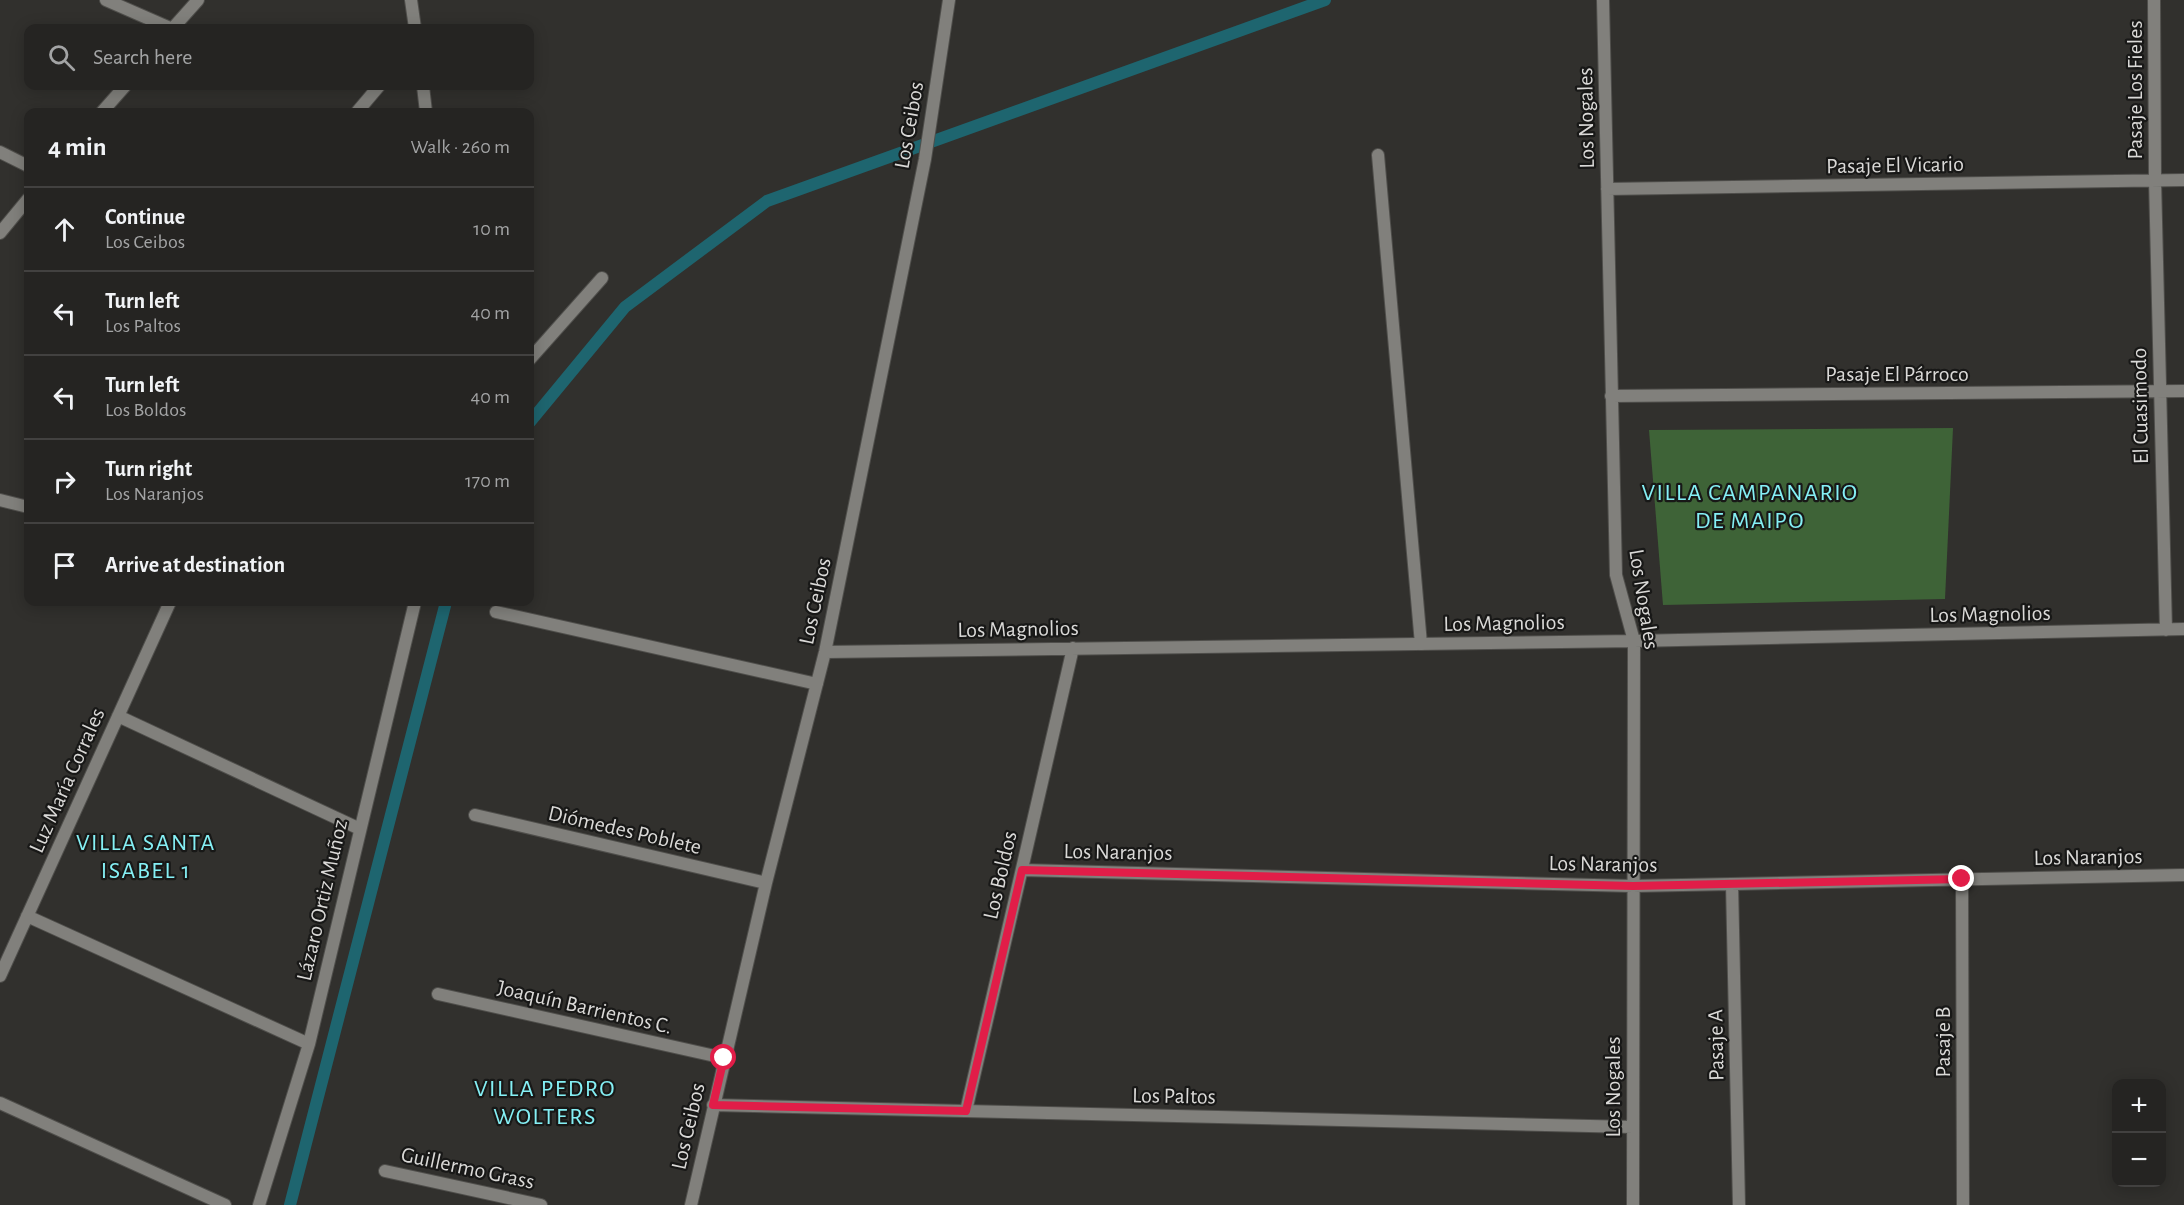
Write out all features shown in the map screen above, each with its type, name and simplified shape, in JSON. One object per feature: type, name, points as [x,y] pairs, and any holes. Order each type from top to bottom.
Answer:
[{"type":"street","points":[[106,0],[162,24]]},
{"type":"street","points":[[175,24],[198,0]]},
{"type":"street","points":[[411,0],[414,24]]},
{"type":"street","name":"Los Ceibos","points":[[691,1205],[766,883],[825,651],[925,159],[949,0]]},
{"type":"street","name":"Los Nogales","points":[[1603,0],[1616,575],[1634,641],[1633,1205]]},
{"type":"street","name":"Pasaje Los Fieles","points":[[2154,0],[2155,180]]},
{"type":"street","points":[[106,108],[121,90]]},
{"type":"street","points":[[360,108],[376,90]]},
{"type":"street","points":[[423,90],[426,108]]},
{"type":"street","points":[[0,152],[24,164]]},
{"type":"street","points":[[1378,154],[1421,644]]},
{"type":"street","name":"El Cuasimodo","points":[[2155,180],[2166,630]]},
{"type":"street","name":"Pasaje El Vicario","points":[[1607,189],[2184,180]]},
{"type":"street","points":[[0,233],[24,204]]},
{"type":"street","points":[[534,355],[602,279]]},
{"type":"street","name":"Pasaje El Párroco","points":[[1611,396],[2184,391]]},
{"type":"street","points":[[0,500],[24,504]]},
{"type":"street","name":"Luz María Corrales","points":[[0,976],[168,606]]},
{"type":"street","name":"Lázaro Ortiz Muñoz","points":[[259,1205],[309,1044],[414,606]]},
{"type":"street","points":[[496,612],[817,684]]},
{"type":"street","name":"Los Magnolios","points":[[825,651],[1634,641],[2184,629]]},
{"type":"street","name":"Los Boldos","points":[[966,1111],[1073,648]]},
{"type":"street","points":[[118,716],[360,829]]},
{"type":"street","name":"Diómedes Poblete","points":[[474,815],[766,883]]},
{"type":"street","name":"Los Naranjos","points":[[1022,870],[1633,886],[2184,875]]},
{"type":"street","name":"Pasaje B","points":[[1962,879],[1963,1205]]},
{"type":"street","name":"Pasaje A","points":[[1732,884],[1739,1205]]},
{"type":"street","points":[[27,916],[309,1044]]},
{"type":"street","name":"Joaquín Barrientos C.","points":[[438,994],[724,1058]]},
{"type":"street","points":[[0,1103],[225,1205]]},
{"type":"street","name":"Los Paltos","points":[[713,1105],[1633,1127]]},
{"type":"street","name":"Guillermo Grass","points":[[385,1171],[541,1205]]},
{"type":"green space","points":[[1953,428],[1945,599],[1663,605],[1649,430]]},
{"type":"waterway","points":[[534,417],[625,307],[767,201],[1325,0]]},
{"type":"waterway","points":[[290,1205],[445,606]]},
{"type":"district","name":"VILLA CAMPANARIO DE MAIPO","points":[[1750,506]]},
{"type":"district","name":"VILLA SANTA ISABEL 1","points":[[146,856]]},
{"type":"district","name":"VILLA PEDRO WOLTERS","points":[[545,1102]]},
{"type":"route","points":[[724,1058],[713,1105],[966,1111],[1022,870],[1633,886],[1962,879]]}]
